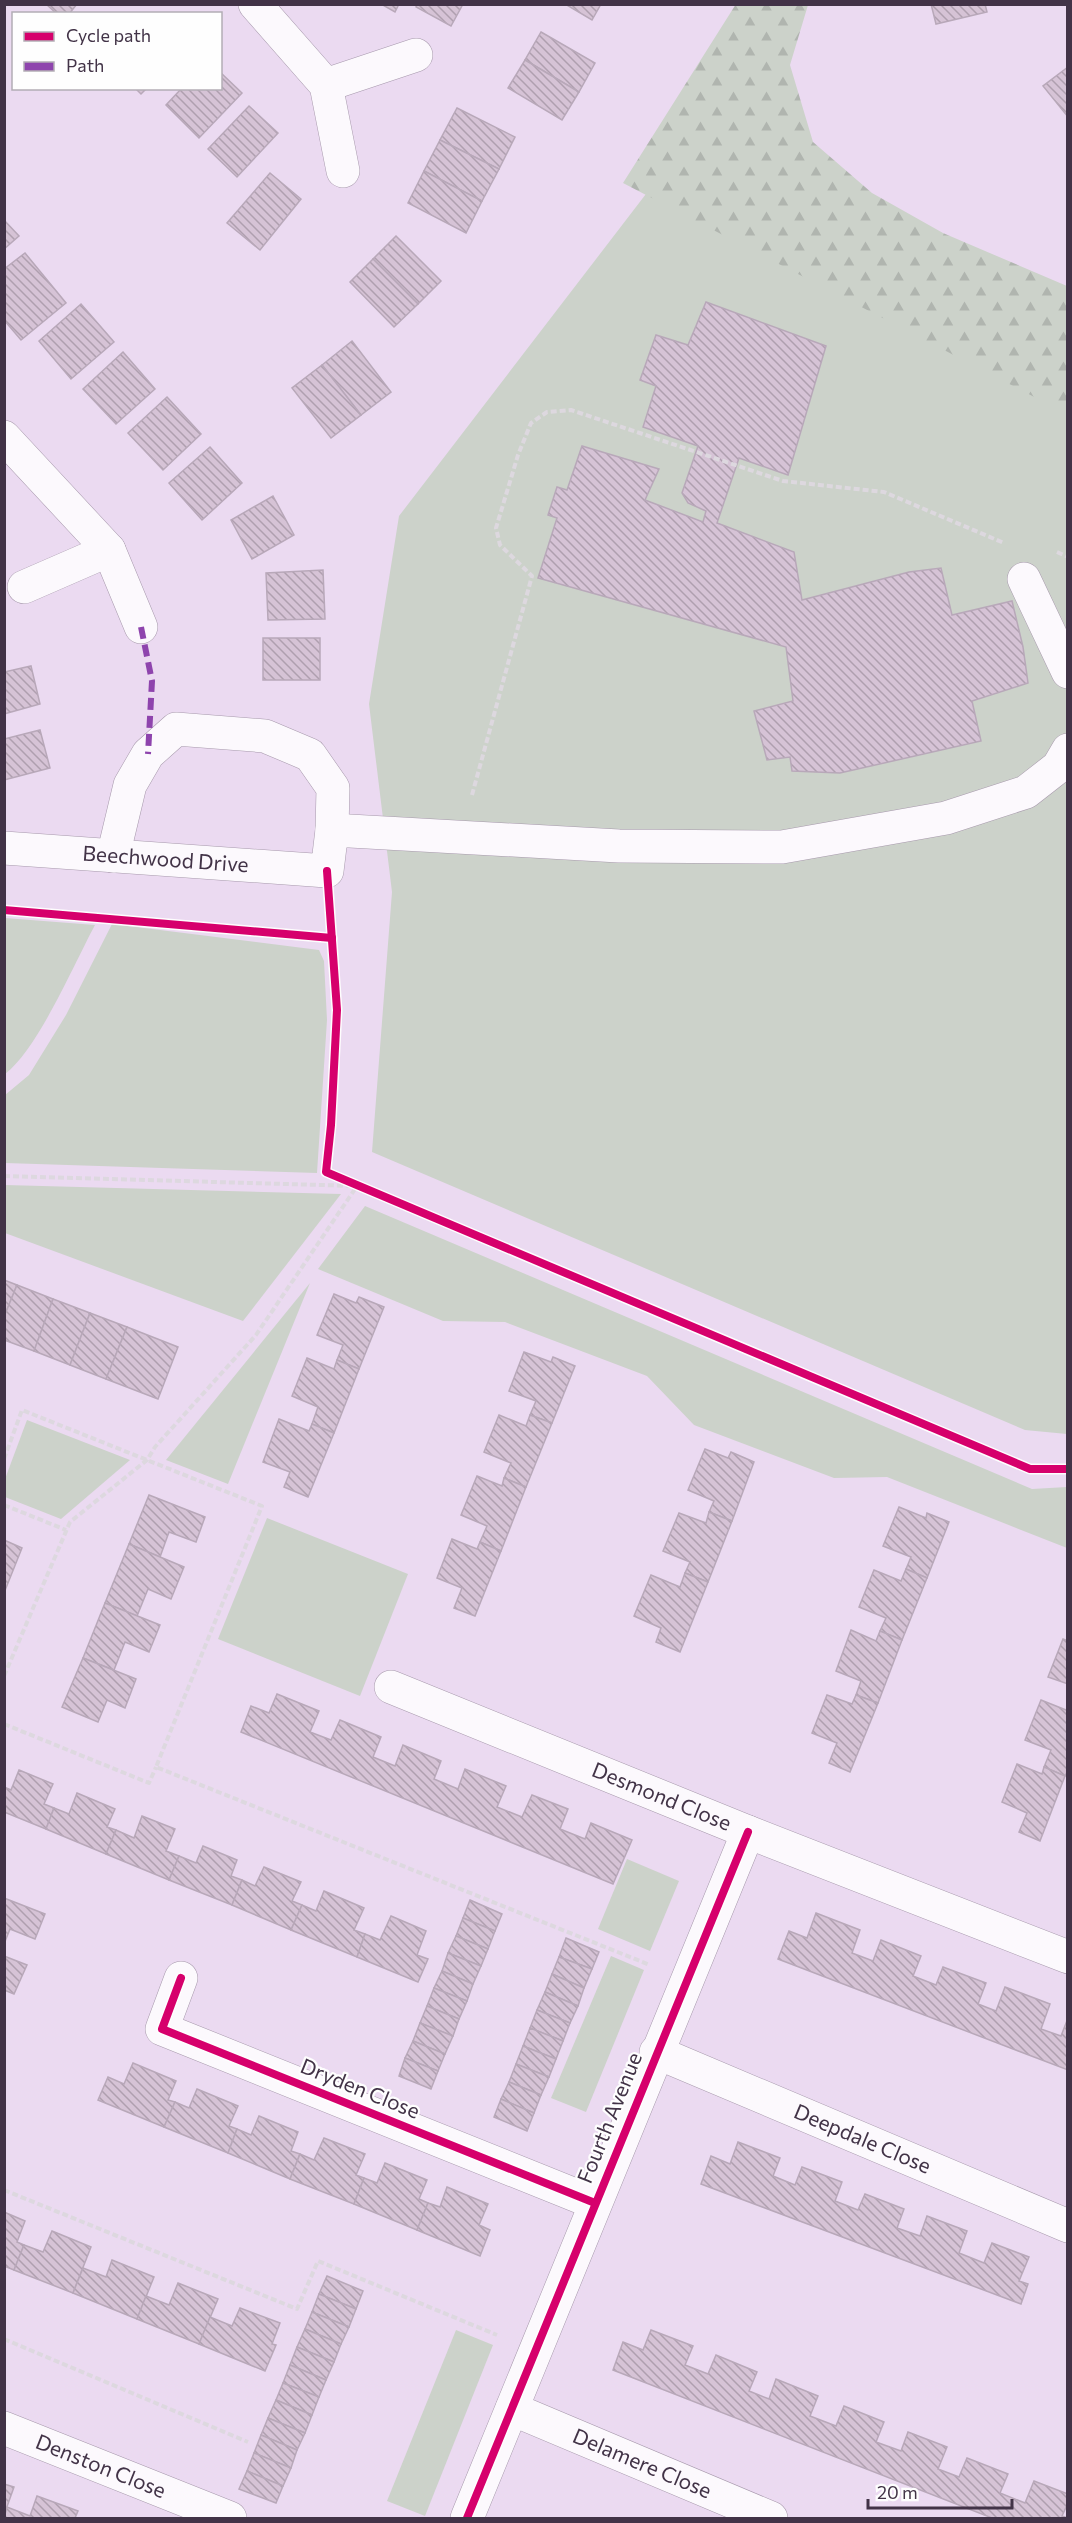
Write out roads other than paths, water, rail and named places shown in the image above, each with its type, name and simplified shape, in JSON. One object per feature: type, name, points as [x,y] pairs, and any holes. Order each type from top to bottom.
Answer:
[{"type":"street","points":[[255,4],[326,85],[343,171]]},
{"type":"street","points":[[326,85],[416,55]]},
{"type":"street","points":[[4,437],[109,550],[141,627]]},
{"type":"street","points":[[24,587],[109,550]]},
{"type":"street","points":[[1024,579],[1068,672]]},
{"type":"street","points":[[113,856],[130,785],[148,754],[176,729],[265,736],[310,755],[333,788],[332,830],[619,846],[782,847],[946,818],[1026,792],[1058,767],[1068,750]]},
{"type":"street","name":"Beechwood Drive","points":[[4,848],[327,871],[332,830]]},
{"type":"street","name":"Desmond Close","points":[[391,1687],[748,1832],[1068,1957]]},
{"type":"street","name":"Fourth Avenue","points":[[467,2518],[748,1832]]},
{"type":"street","name":"Dryden Close","points":[[181,1978],[162,2029],[595,2203]]},
{"type":"street","name":"Deepdale Close","points":[[656,2052],[1068,2226]]},
{"type":"street","name":"Delamere Close","points":[[512,2409],[771,2518]]},
{"type":"street","name":"Denston Close","points":[[4,2428],[230,2518]]}]
